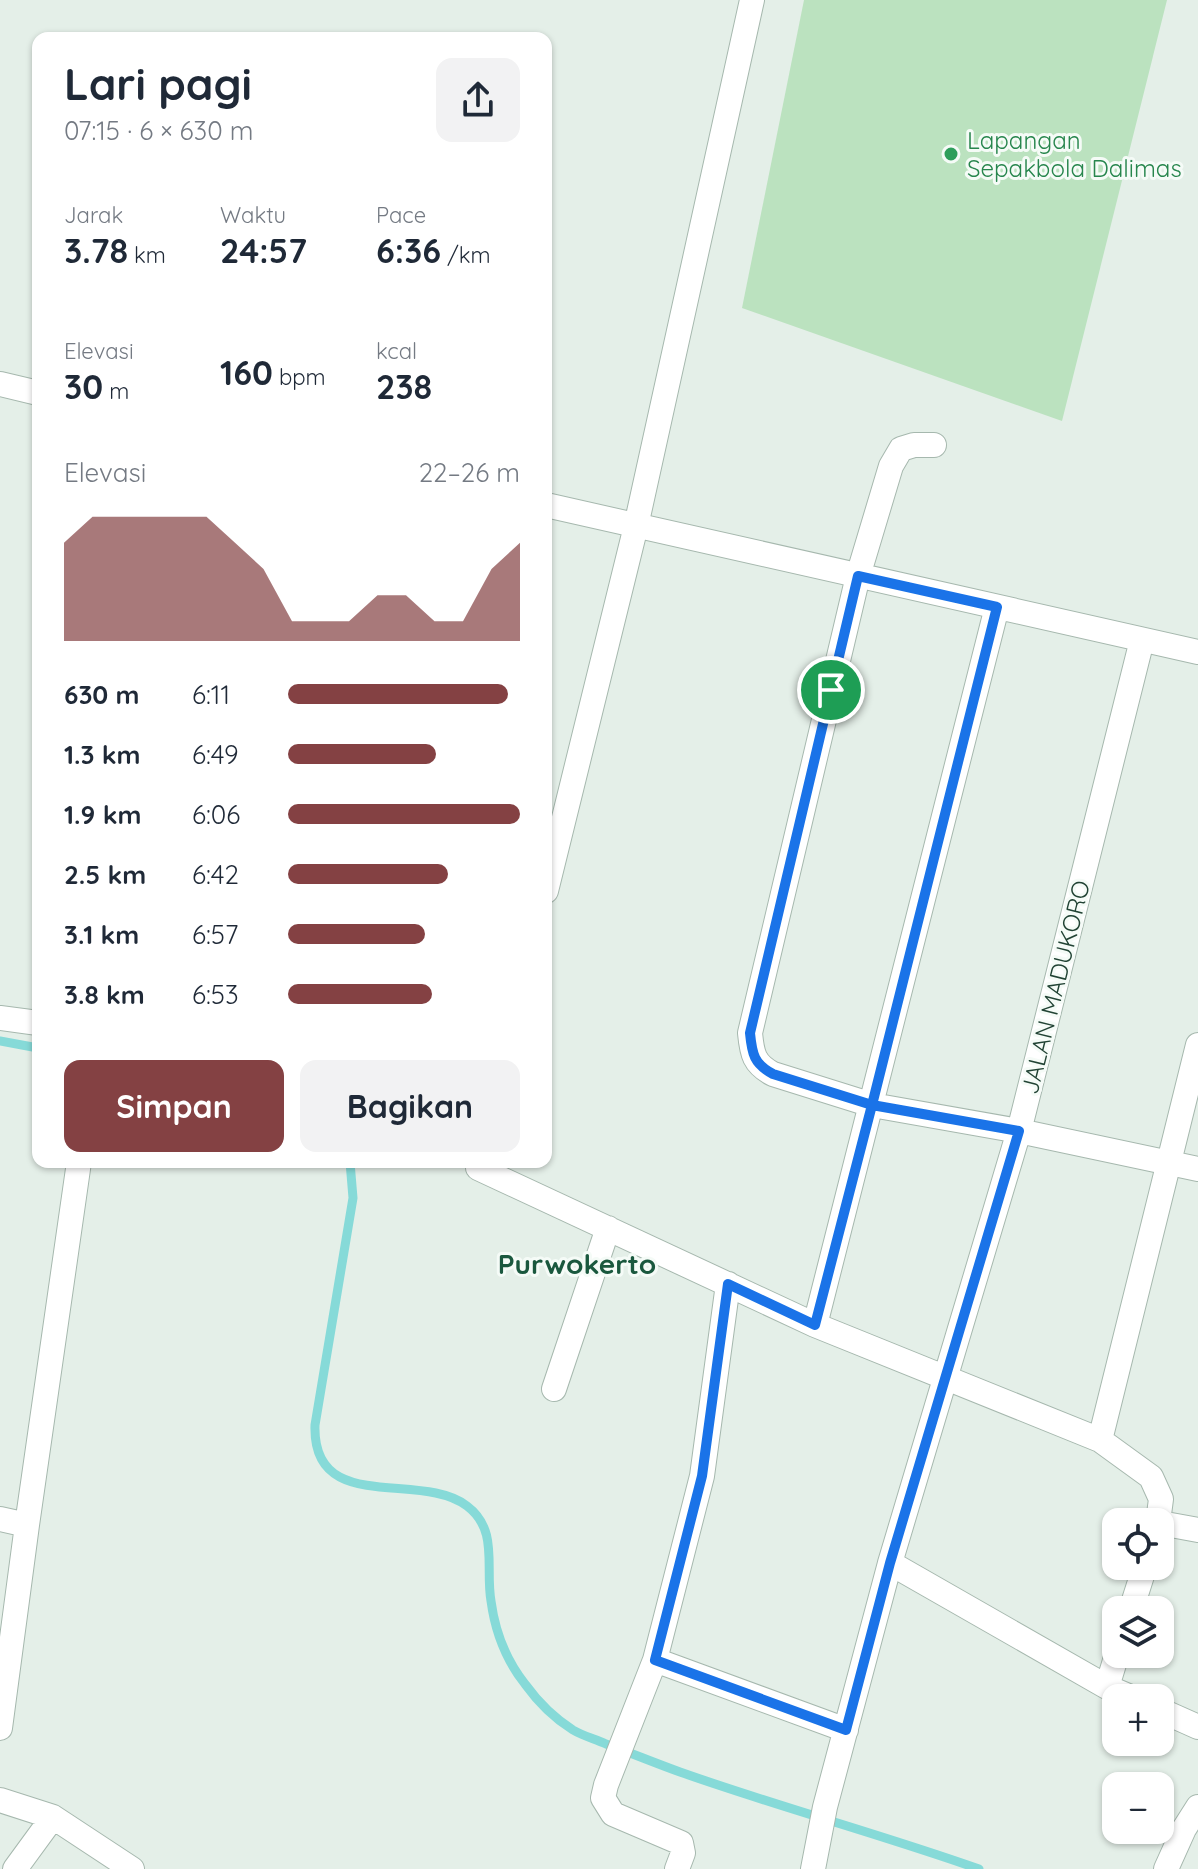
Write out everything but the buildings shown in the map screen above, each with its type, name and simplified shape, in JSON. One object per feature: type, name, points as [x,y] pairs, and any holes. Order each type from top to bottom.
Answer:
[{"type":"street","points":[[552,867],[636,526],[752,0]]},
{"type":"street","points":[[0,384],[32,392]]},
{"type":"street","points":[[934,445],[914,445],[901,449],[891,466],[858,576],[750,1033],[752,1054],[761,1068],[773,1074],[872,1105],[1019,1131],[1198,1169]]},
{"type":"street","points":[[552,506],[1198,652]]},
{"type":"street","points":[[815,1325],[997,607]]},
{"type":"street","name":"JALAN MADUKORO","points":[[813,1869],[825,1807],[890,1563],[1019,1131],[1142,640]]},
{"type":"street","points":[[0,1018],[32,1022]]},
{"type":"street","points":[[1100,1440],[1198,1045]]},
{"type":"street","points":[[0,1728],[78,1168]]},
{"type":"street","points":[[483,1168],[815,1325],[1100,1440],[1151,1477],[1161,1499],[1160,1508]]},
{"type":"street","points":[[554,1389],[608,1228]]},
{"type":"street","points":[[677,1869],[683,1853],[681,1843],[613,1814],[603,1798],[655,1660],[702,1476],[728,1284]]},
{"type":"street","points":[[0,1519],[27,1525]]},
{"type":"street","points":[[1174,1525],[1198,1530]]},
{"type":"street","points":[[890,1563],[1102,1684]]},
{"type":"street","points":[[655,1660],[846,1730]]},
{"type":"street","points":[[1174,1714],[1197,1720]]},
{"type":"street","points":[[0,1800],[53,1817],[132,1869]]},
{"type":"street","points":[[1166,1869],[1198,1807]]},
{"type":"street","points":[[15,1869],[53,1817]]},
{"type":"green space","name":"Lapangan Sepakbola Dalimas","points":[[804,0],[1167,0],[1062,421],[742,308]]},
{"type":"waterway","points":[[0,1041],[32,1047]]},
{"type":"waterway","points":[[350,1168],[353,1198],[315,1425],[319,1453],[331,1471],[350,1481],[373,1486],[447,1496],[467,1506],[477,1516],[487,1538],[493,1612],[507,1655],[535,1697],[573,1730],[717,1785],[979,1869]]},
{"type":"place","name":"Lapangan Sepakbola Dalimas","points":[[951,154]]},
{"type":"district","name":"Purwokerto","points":[[577,1263]]},
{"type":"route","points":[[831,690],[750,1033],[752,1054],[761,1068],[773,1074],[872,1105],[815,1325],[728,1284],[702,1476],[655,1660],[846,1730],[890,1563],[1019,1131],[872,1105],[997,607],[858,576],[831,690]]}]
